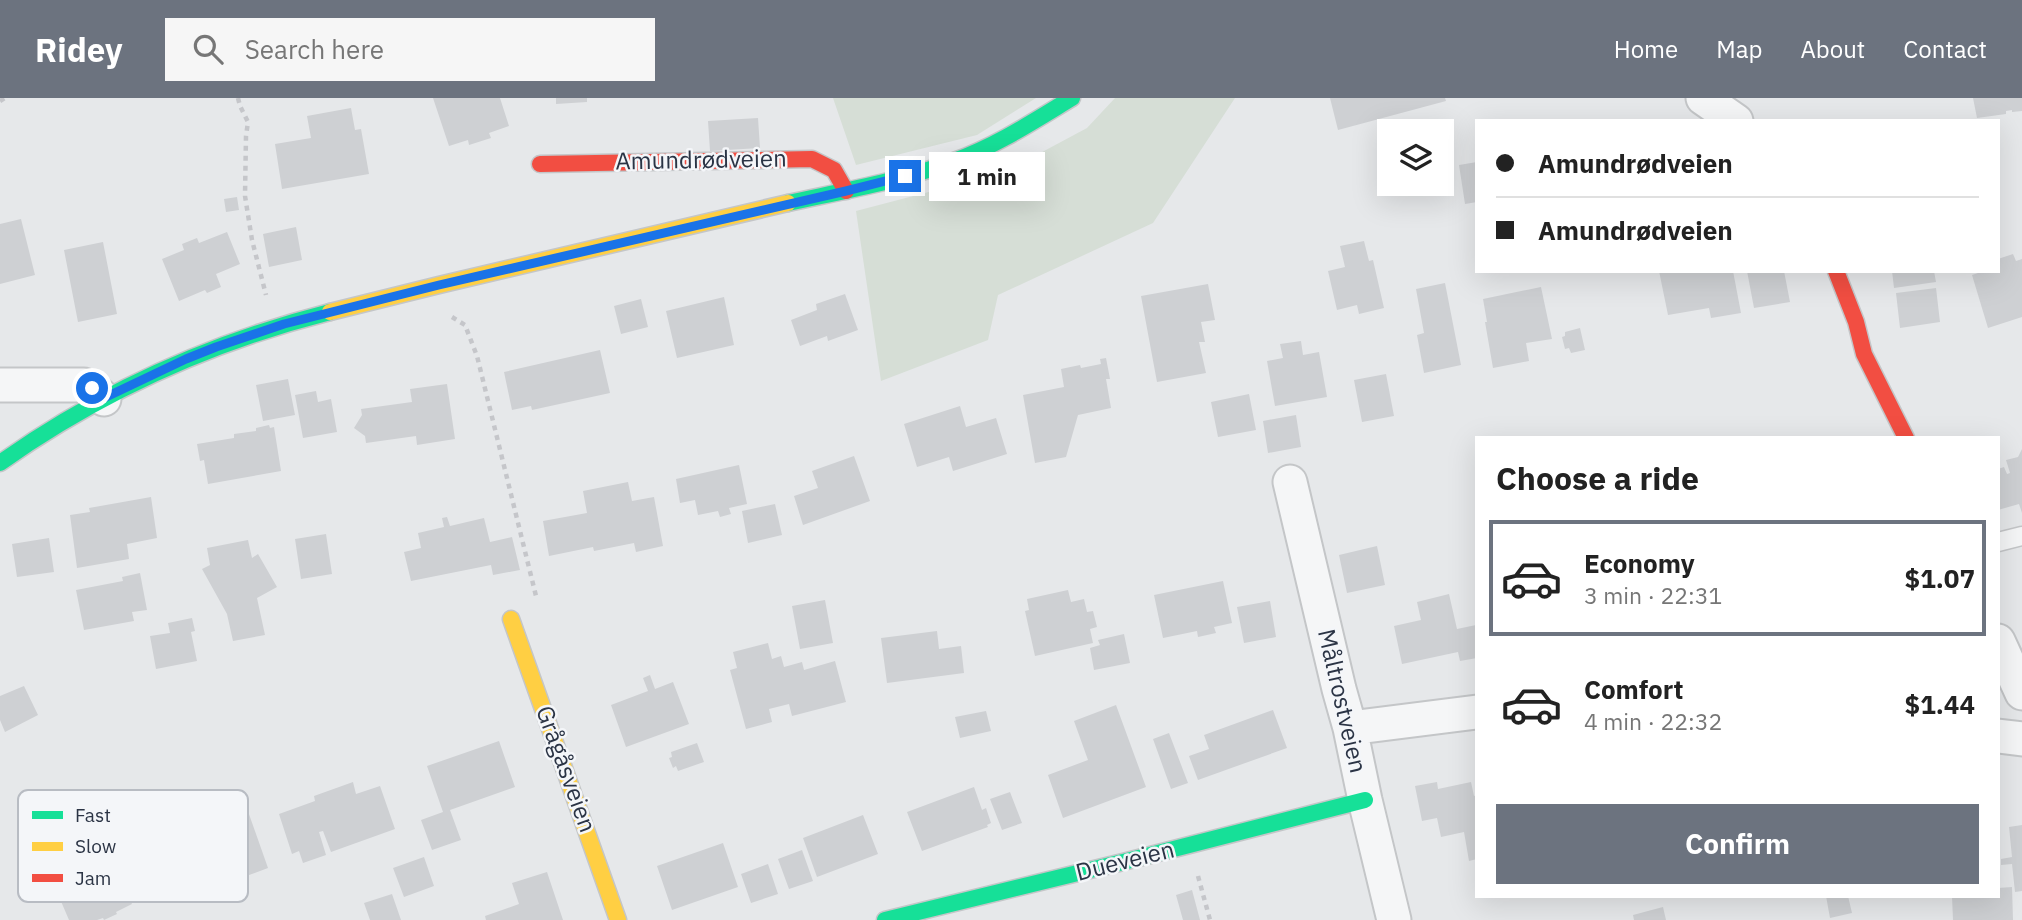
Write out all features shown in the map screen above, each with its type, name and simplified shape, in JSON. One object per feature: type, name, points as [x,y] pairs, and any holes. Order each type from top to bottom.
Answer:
[{"type":"street","name":"Amundrødveien","points":[[0,463],[104,398],[186,359],[274,327],[417,290],[846,191],[955,161],[1020,130],[1072,98]]},
{"type":"street","points":[[1703,98],[1733,119]]},
{"type":"street","name":"Amundrødveien","points":[[540,163],[812,159],[837,171],[846,191]]},
{"type":"street","points":[[1837,273],[1857,322],[1864,354],[1905,436]]},
{"type":"street","points":[[0,385],[84,385],[104,398]]},
{"type":"street","name":"Måltrostveien","points":[[1290,482],[1394,920]]},
{"type":"street","name":"Grågåsveien","points":[[511,619],[618,920]]},
{"type":"street","points":[[2000,645],[2022,693]]},
{"type":"street","points":[[1350,727],[1475,712]]},
{"type":"street","points":[[2000,736],[2022,739]]},
{"type":"street","name":"Dueveien","points":[[885,920],[1365,800]]},
{"type":"lane","points":[[2000,542],[2022,536]]},
{"type":"path","points":[[0,101],[5,98]]},
{"type":"path","points":[[238,98],[248,122],[245,196],[252,240],[274,327]]},
{"type":"path","points":[[417,290],[442,311],[465,325],[477,356],[537,603]]},
{"type":"path","points":[[1191,845],[1210,920]]},
{"type":"shaded area","points":[[833,98],[1036,98],[977,135],[856,165]]},
{"type":"shaded area","points":[[1115,98],[1235,98],[1153,223],[998,295],[988,340],[881,381],[856,211],[1005,172],[1087,128]]},
{"type":"building","points":[[433,98],[500,98],[509,126],[489,133],[491,138],[469,145],[468,140],[449,146]]},
{"type":"building","points":[[556,98],[587,98],[587,102],[556,104]]},
{"type":"building","points":[[1330,98],[1445,98],[1446,101],[1377,119],[1338,130]]},
{"type":"building","points":[[1973,98],[2022,98],[2022,111],[2012,110],[2006,111],[2006,114],[1977,118]]},
{"type":"building","points":[[351,108],[355,130],[361,129],[369,174],[282,189],[275,144],[311,138],[307,116]]},
{"type":"building","points":[[758,118],[760,148],[710,151],[708,121]]},
{"type":"building","points":[[1475,162],[1475,202],[1465,204],[1459,165]]},
{"type":"building","points":[[237,197],[239,210],[226,212],[224,199]]},
{"type":"building","points":[[21,219],[35,275],[0,284],[0,224]]},
{"type":"building","points":[[296,227],[302,260],[269,267],[263,234]]},
{"type":"building","points":[[227,232],[240,264],[216,274],[221,287],[207,293],[205,290],[179,301],[162,259],[184,250],[182,244],[197,238],[199,243]]},
{"type":"building","points":[[1364,241],[1369,261],[1373,260],[1384,308],[1359,314],[1357,305],[1337,310],[1328,271],[1345,267],[1340,246]]},
{"type":"building","points":[[103,242],[117,314],[78,322],[64,250]]},
{"type":"building","points":[[2013,254],[2016,261],[2022,259],[2022,317],[1988,328],[1972,275],[2000,273],[2000,258]]},
{"type":"building","points":[[1659,273],[1733,273],[1741,313],[1711,318],[1709,308],[1668,315]]},
{"type":"building","points":[[1747,273],[1784,273],[1790,302],[1754,308]]},
{"type":"building","points":[[1892,273],[1934,273],[1936,282],[1894,288]]},
{"type":"building","points":[[1445,283],[1461,365],[1424,373],[1417,335],[1424,333],[1416,289]]},
{"type":"building","points":[[1208,284],[1215,320],[1201,322],[1205,342],[1199,342],[1206,373],[1157,382],[1141,296]]},
{"type":"building","points":[[1541,287],[1552,339],[1526,343],[1529,361],[1493,368],[1483,299]]},
{"type":"building","points":[[1936,288],[1940,322],[1900,328],[1896,293]]},
{"type":"building","points":[[845,294],[858,330],[828,341],[827,336],[800,346],[791,320],[817,310],[816,304]]},
{"type":"building","points":[[724,297],[734,345],[677,358],[666,311]]},
{"type":"building","points":[[641,299],[648,327],[621,334],[614,306]]},
{"type":"building","points":[[1580,328],[1585,350],[1571,353],[1569,348],[1565,349],[1562,337],[1565,332]]},
{"type":"building","points":[[1301,341],[1303,355],[1319,352],[1327,397],[1275,406],[1267,361],[1283,358],[1280,344]]},
{"type":"building","points":[[600,350],[610,393],[532,410],[531,406],[512,410],[504,372]]},
{"type":"building","points":[[1106,358],[1111,408],[1078,415],[1066,457],[1035,463],[1023,395],[1064,387],[1061,369],[1101,364],[1100,359]]},
{"type":"building","points":[[1386,374],[1394,416],[1362,422],[1354,380]]},
{"type":"building","points":[[288,379],[295,415],[263,421],[256,385]]},
{"type":"building","points":[[447,384],[455,439],[417,445],[416,436],[366,443],[365,436],[354,428],[362,415],[361,409],[412,402],[410,389]]},
{"type":"building","points":[[316,391],[318,402],[331,399],[337,432],[303,438],[295,395]]},
{"type":"building","points":[[1249,394],[1256,430],[1218,437],[1211,402]]},
{"type":"building","points":[[960,406],[966,427],[996,418],[1007,454],[953,471],[949,457],[917,467],[904,424]]},
{"type":"building","points":[[1296,415],[1301,447],[1268,453],[1263,421]]},
{"type":"building","points":[[269,425],[270,428],[274,427],[281,471],[208,484],[204,460],[200,461],[197,444],[234,438],[234,434],[256,431],[256,428]]},
{"type":"building","points":[[2022,449],[2022,513],[2019,504],[2000,509],[2000,468],[2004,467],[2007,474],[2010,473],[2006,460],[2018,457]]},
{"type":"building","points":[[854,456],[870,501],[803,525],[794,496],[818,488],[812,471]]},
{"type":"building","points":[[739,465],[747,504],[729,508],[731,514],[720,517],[718,511],[698,515],[695,500],[680,503],[676,479]]},
{"type":"building","points":[[628,482],[632,501],[654,497],[663,546],[636,552],[634,543],[594,551],[593,547],[549,556],[543,521],[587,513],[583,491]]},
{"type":"building","points":[[151,497],[157,538],[127,544],[129,559],[77,568],[70,515],[90,512],[89,508]]},
{"type":"building","points":[[775,504],[782,535],[748,543],[742,511]]},
{"type":"building","points":[[447,517],[450,526],[484,518],[490,542],[512,537],[520,570],[493,575],[491,565],[411,581],[404,552],[421,548],[418,533],[444,527],[442,518]]},
{"type":"building","points":[[326,534],[332,574],[301,579],[295,539]]},
{"type":"building","points":[[49,538],[54,572],[17,577],[12,544]]},
{"type":"building","points":[[248,540],[252,558],[258,554],[277,587],[257,598],[265,635],[233,641],[227,614],[202,569],[210,565],[207,548]]},
{"type":"building","points":[[1377,546],[1385,585],[1347,593],[1339,555]]},
{"type":"building","points":[[140,573],[147,610],[132,612],[134,621],[84,630],[76,590],[123,581],[122,577]]},
{"type":"building","points":[[1223,581],[1232,623],[1214,627],[1216,633],[1198,637],[1197,631],[1163,638],[1154,595]]},
{"type":"building","points":[[1068,590],[1071,602],[1084,599],[1087,612],[1093,611],[1097,627],[1090,629],[1093,643],[1035,656],[1025,611],[1029,610],[1027,599]]},
{"type":"building","points":[[1449,594],[1457,629],[1475,625],[1475,658],[1460,661],[1458,652],[1402,664],[1394,626],[1421,620],[1417,602]]},
{"type":"building","points":[[825,600],[833,643],[800,649],[792,606]]},
{"type":"building","points":[[1270,601],[1276,637],[1244,643],[1237,607]]},
{"type":"building","points":[[192,618],[195,631],[191,632],[197,661],[156,669],[150,636],[170,633],[168,623]]},
{"type":"building","points":[[937,631],[939,649],[961,646],[964,673],[887,683],[881,638]]},
{"type":"building","points":[[1124,634],[1130,663],[1094,670],[1090,648],[1100,645],[1098,640]]},
{"type":"building","points":[[768,643],[772,659],[781,656],[784,667],[802,662],[804,670],[835,661],[846,702],[792,716],[789,704],[769,709],[772,722],[746,729],[730,670],[737,668],[733,652]]},
{"type":"building","points":[[650,675],[655,689],[673,682],[689,724],[626,747],[611,705],[648,691],[643,678]]},
{"type":"building","points":[[24,686],[38,715],[5,732],[0,720],[0,696]]},
{"type":"building","points":[[1116,705],[1146,787],[1063,818],[1048,775],[1088,760],[1074,721]]},
{"type":"building","points":[[1273,710],[1287,748],[1198,780],[1189,756],[1209,749],[1204,735]]},
{"type":"building","points":[[986,711],[991,731],[960,738],[955,717]]},
{"type":"building","points":[[1169,733],[1188,783],[1171,789],[1153,739]]},
{"type":"building","points":[[499,741],[515,787],[450,810],[461,840],[432,850],[421,820],[443,812],[427,766]]},
{"type":"building","points":[[697,743],[704,762],[678,771],[676,766],[673,768],[669,758],[672,757],[671,752]]},
{"type":"building","points":[[353,782],[356,794],[380,786],[395,829],[331,852],[323,831],[319,832],[326,855],[303,863],[299,851],[292,854],[279,814],[315,801],[314,796]]},
{"type":"building","points":[[1437,782],[1438,789],[1471,782],[1475,796],[1475,860],[1469,861],[1464,832],[1441,837],[1437,818],[1422,821],[1415,786]]},
{"type":"building","points":[[974,787],[982,810],[986,808],[991,823],[988,827],[922,851],[907,812]]},
{"type":"building","points":[[1010,792],[1022,823],[1002,830],[990,799]]},
{"type":"building","points":[[248,811],[268,868],[248,875]]},
{"type":"building","points":[[863,815],[878,854],[817,877],[803,838]]},
{"type":"building","points":[[2022,825],[2022,891],[2015,892],[2012,864],[2001,865],[2001,859],[2012,857],[2009,827]]},
{"type":"building","points":[[723,843],[738,887],[672,910],[657,866]]},
{"type":"building","points":[[802,850],[813,881],[789,889],[778,859]]},
{"type":"building","points":[[424,857],[434,886],[404,897],[393,868]]},
{"type":"building","points":[[768,864],[778,894],[751,903],[741,874]]},
{"type":"building","points":[[547,872],[563,920],[486,920],[485,916],[519,904],[512,883]]},
{"type":"building","points":[[2012,887],[2013,920],[1953,920],[1952,898],[2000,898],[2000,888]]},
{"type":"building","points":[[1192,890],[1200,920],[1183,920],[1176,895]]},
{"type":"building","points":[[392,894],[401,920],[370,920],[364,903]]},
{"type":"building","points":[[1826,898],[1848,898],[1852,913],[1830,918]]},
{"type":"building","points":[[61,902],[132,904],[104,920],[69,920]]},
{"type":"building","points":[[1663,907],[1666,920],[1634,920],[1633,915]]},
{"type":"traffic: fast","points":[[788,203],[893,180],[954,161],[1000,141],[1072,98]]},
{"type":"traffic: fast","points":[[0,463],[77,414],[158,372],[243,338],[330,312]]},
{"type":"traffic: fast","points":[[885,920],[1365,800]]},
{"type":"traffic: slow","points":[[330,312],[788,203]]},
{"type":"traffic: slow","points":[[511,619],[618,920]]},
{"type":"traffic: jam","points":[[540,164],[812,159],[834,170],[846,191]]},
{"type":"traffic: jam","points":[[1837,273],[1856,322],[1864,354],[1905,436]]},
{"type":"route","points":[[92,388],[104,398],[186,359],[284,324],[905,176]]}]
